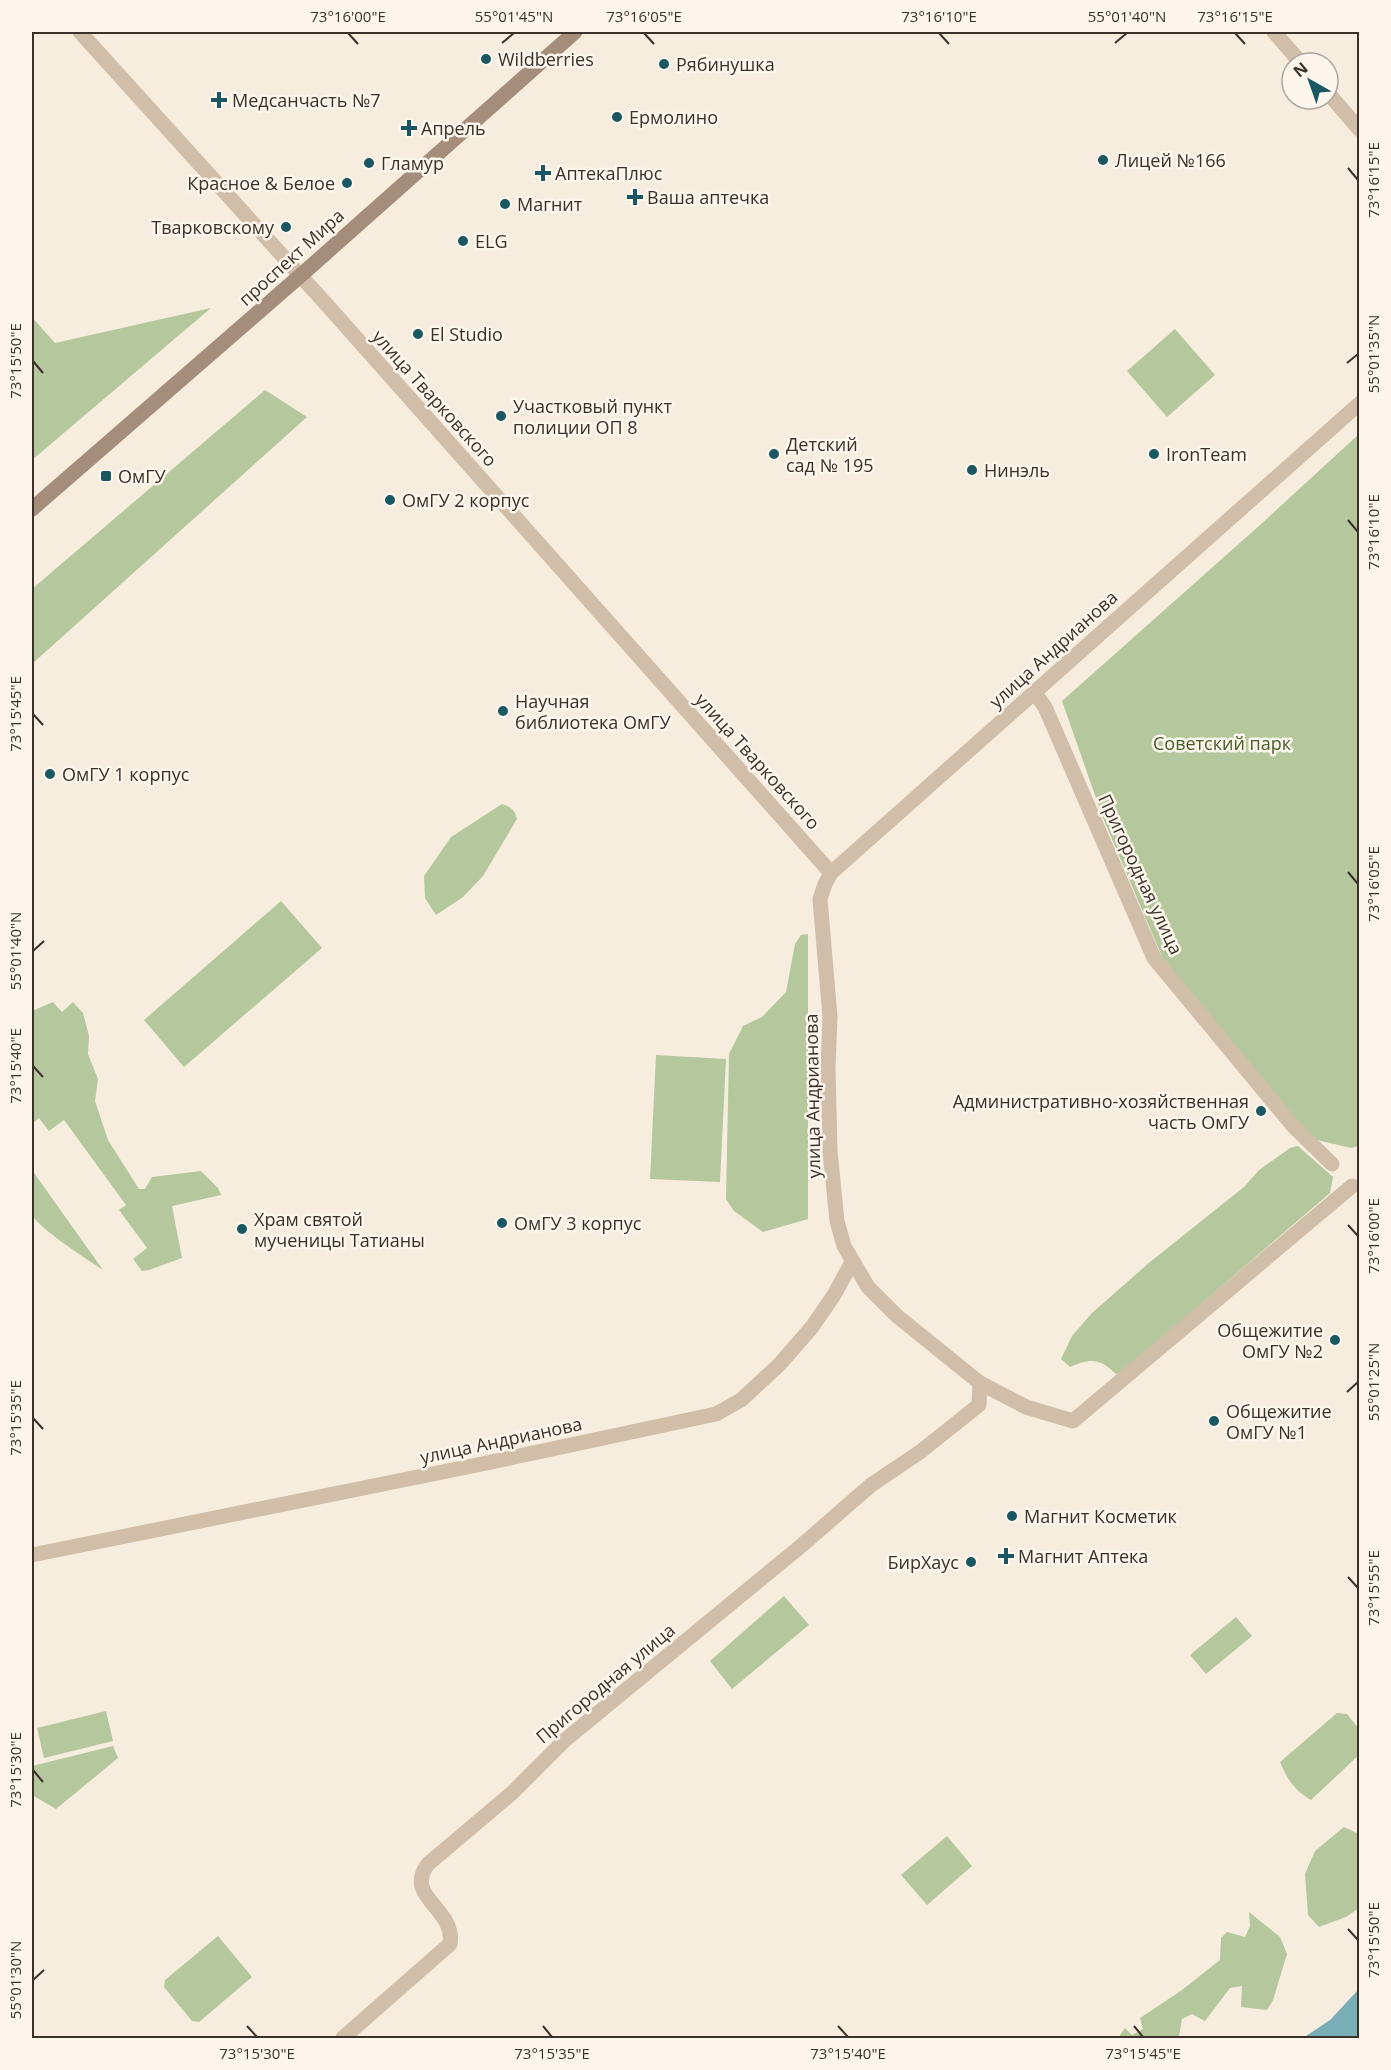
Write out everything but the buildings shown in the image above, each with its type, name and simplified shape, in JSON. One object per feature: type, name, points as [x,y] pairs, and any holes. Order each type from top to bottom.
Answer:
[{"type":"main road","name":"проспект Мира","points":[[32,509],[300,276],[575,32]]},
{"type":"street","name":"улица Тварковского","points":[[80,32],[831,873]]},
{"type":"street","points":[[1274,32],[1291,51]]},
{"type":"street","points":[[1340,107],[1359,130]]},
{"type":"street","name":"улица Андрианова","points":[[32,1555],[716,1414],[741,1400],[779,1365],[812,1327],[834,1295],[852,1262],[844,1246],[837,1221],[830,1150],[828,1068],[830,1017],[820,899],[831,873],[1359,403]]},
{"type":"street","name":"Пригородная улица","points":[[1034,692],[1045,706],[1154,958],[1294,1127],[1332,1164]]},
{"type":"street","points":[[852,1262],[868,1287],[897,1316],[980,1383],[1026,1407],[1073,1421],[1352,1186]]},
{"type":"street","name":"Пригородная улица","points":[[343,2038],[450,1944],[452,1934],[448,1923],[420,1884],[421,1873],[428,1864],[512,1793],[565,1740],[801,1546],[871,1485],[920,1452],[979,1405],[980,1383]]},
{"type":"green space","points":[[211,308],[32,460],[32,317],[55,343]]},
{"type":"green space","points":[[1175,329],[1215,375],[1167,417],[1127,371]]},
{"type":"green space","points":[[265,390],[307,417],[32,664],[32,589]]},
{"type":"green space","name":"Советский парк","points":[[1359,434],[1359,1146],[1351,1148],[1313,1139],[1163,959],[1103,818],[1062,701]]},
{"type":"green space","points":[[502,804],[512,809],[517,819],[483,876],[463,897],[436,915],[425,898],[424,876],[451,837]]},
{"type":"green space","points":[[281,901],[322,948],[184,1067],[144,1020]]},
{"type":"green space","points":[[808,934],[808,1219],[763,1232],[734,1211],[726,1199],[729,1054],[743,1026],[762,1017],[786,992],[795,944],[801,935]]},
{"type":"green space","points":[[53,1002],[62,1012],[73,1002],[83,1013],[89,1036],[88,1054],[98,1079],[95,1101],[108,1140],[139,1189],[145,1189],[152,1177],[201,1171],[218,1188],[221,1195],[172,1206],[182,1258],[142,1271],[133,1259],[147,1248],[119,1210],[126,1205],[64,1120],[49,1131],[39,1118],[32,1124],[32,1011]]},
{"type":"green space","points":[[656,1055],[726,1059],[720,1182],[650,1179]]},
{"type":"green space","points":[[1298,1146],[1333,1177],[1330,1193],[1124,1370],[1116,1374],[1100,1362],[1094,1361],[1070,1367],[1061,1359],[1072,1336],[1092,1313],[1150,1262],[1244,1187],[1259,1170],[1290,1148]]},
{"type":"green space","points":[[32,1170],[103,1270],[53,1235],[36,1220],[30,1204]]},
{"type":"green space","points":[[784,1596],[809,1625],[732,1689],[710,1661]]},
{"type":"green space","points":[[1236,1617],[1252,1636],[1206,1674],[1190,1655]]},
{"type":"green space","points":[[106,1711],[113,1741],[44,1758],[37,1728]]},
{"type":"green space","points":[[1337,1713],[1347,1714],[1359,1729],[1359,1755],[1311,1800],[1292,1784],[1280,1762]]},
{"type":"green space","points":[[113,1746],[118,1758],[56,1809],[32,1795],[32,1766]]},
{"type":"green space","points":[[1344,1827],[1359,1834],[1359,1908],[1346,1917],[1319,1927],[1308,1915],[1305,1874],[1315,1851]]},
{"type":"green space","points":[[947,1836],[972,1866],[927,1905],[901,1875]]},
{"type":"green space","points":[[1249,1912],[1280,1937],[1287,1954],[1273,2000],[1267,2010],[1241,2007],[1242,1986],[1230,1988],[1205,2021],[1192,2014],[1182,2019],[1179,2036],[1182,2038],[1118,2038],[1125,2028],[1132,2035],[1143,2029],[1140,2018],[1182,1990],[1220,1960],[1221,1938],[1227,1932],[1245,1937],[1250,1926]]},
{"type":"green space","points":[[218,1936],[252,1977],[199,2022],[192,2021],[164,1987],[165,1980]]},
{"type":"water","points":[[1359,1989],[1359,2038],[1303,2038],[1330,2020]]},
{"type":"place","name":"Wildberries","points":[[486,59]]},
{"type":"place","name":"Рябинушка","points":[[664,64]]},
{"type":"place","name":"Медсанчасть №7","points":[[219,100]]},
{"type":"place","name":"Ермолино","points":[[617,117]]},
{"type":"place","name":"Апрель","points":[[409,128]]},
{"type":"place","name":"Лицей №166","points":[[1103,160]]},
{"type":"place","name":"Гламур","points":[[369,163]]},
{"type":"place","name":"АптекаПлюс","points":[[543,173]]},
{"type":"place","name":"Красное & Белое","points":[[347,183]]},
{"type":"place","name":"Ваша аптечка","points":[[635,197]]},
{"type":"place","name":"Магнит","points":[[505,204]]},
{"type":"place","name":"Тварковскому","points":[[286,227]]},
{"type":"place","name":"ELG","points":[[463,241]]},
{"type":"place","name":"El Studio","points":[[418,334]]},
{"type":"place","name":"Участковый пункт полиции ОП 8","points":[[501,416]]},
{"type":"place","name":"Детский сад № 195","points":[[774,454]]},
{"type":"place","name":"IronTeam","points":[[1154,454]]},
{"type":"place","name":"Нинэль","points":[[972,470]]},
{"type":"place","name":"ОмГУ","points":[[106,476]]},
{"type":"place","name":"ОмГУ 2 корпус","points":[[390,500]]},
{"type":"place","name":"Научная библиотека ОмГУ","points":[[503,711]]},
{"type":"place","name":"ОмГУ 1 корпус","points":[[50,774]]},
{"type":"place","name":"Административно-хозяйственная часть ОмГУ","points":[[1261,1111]]},
{"type":"place","name":"ОмГУ 3 корпус","points":[[502,1223]]},
{"type":"place","name":"Храм святой мученицы Татианы","points":[[242,1229]]},
{"type":"place","name":"Общежитие ОмГУ №2","points":[[1335,1340]]},
{"type":"place","name":"Общежитие ОмГУ №1","points":[[1214,1421]]},
{"type":"place","name":"Магнит Косметик","points":[[1012,1516]]},
{"type":"place","name":"Магнит Аптека","points":[[1006,1556]]},
{"type":"place","name":"БирХаус","points":[[971,1562]]}]
